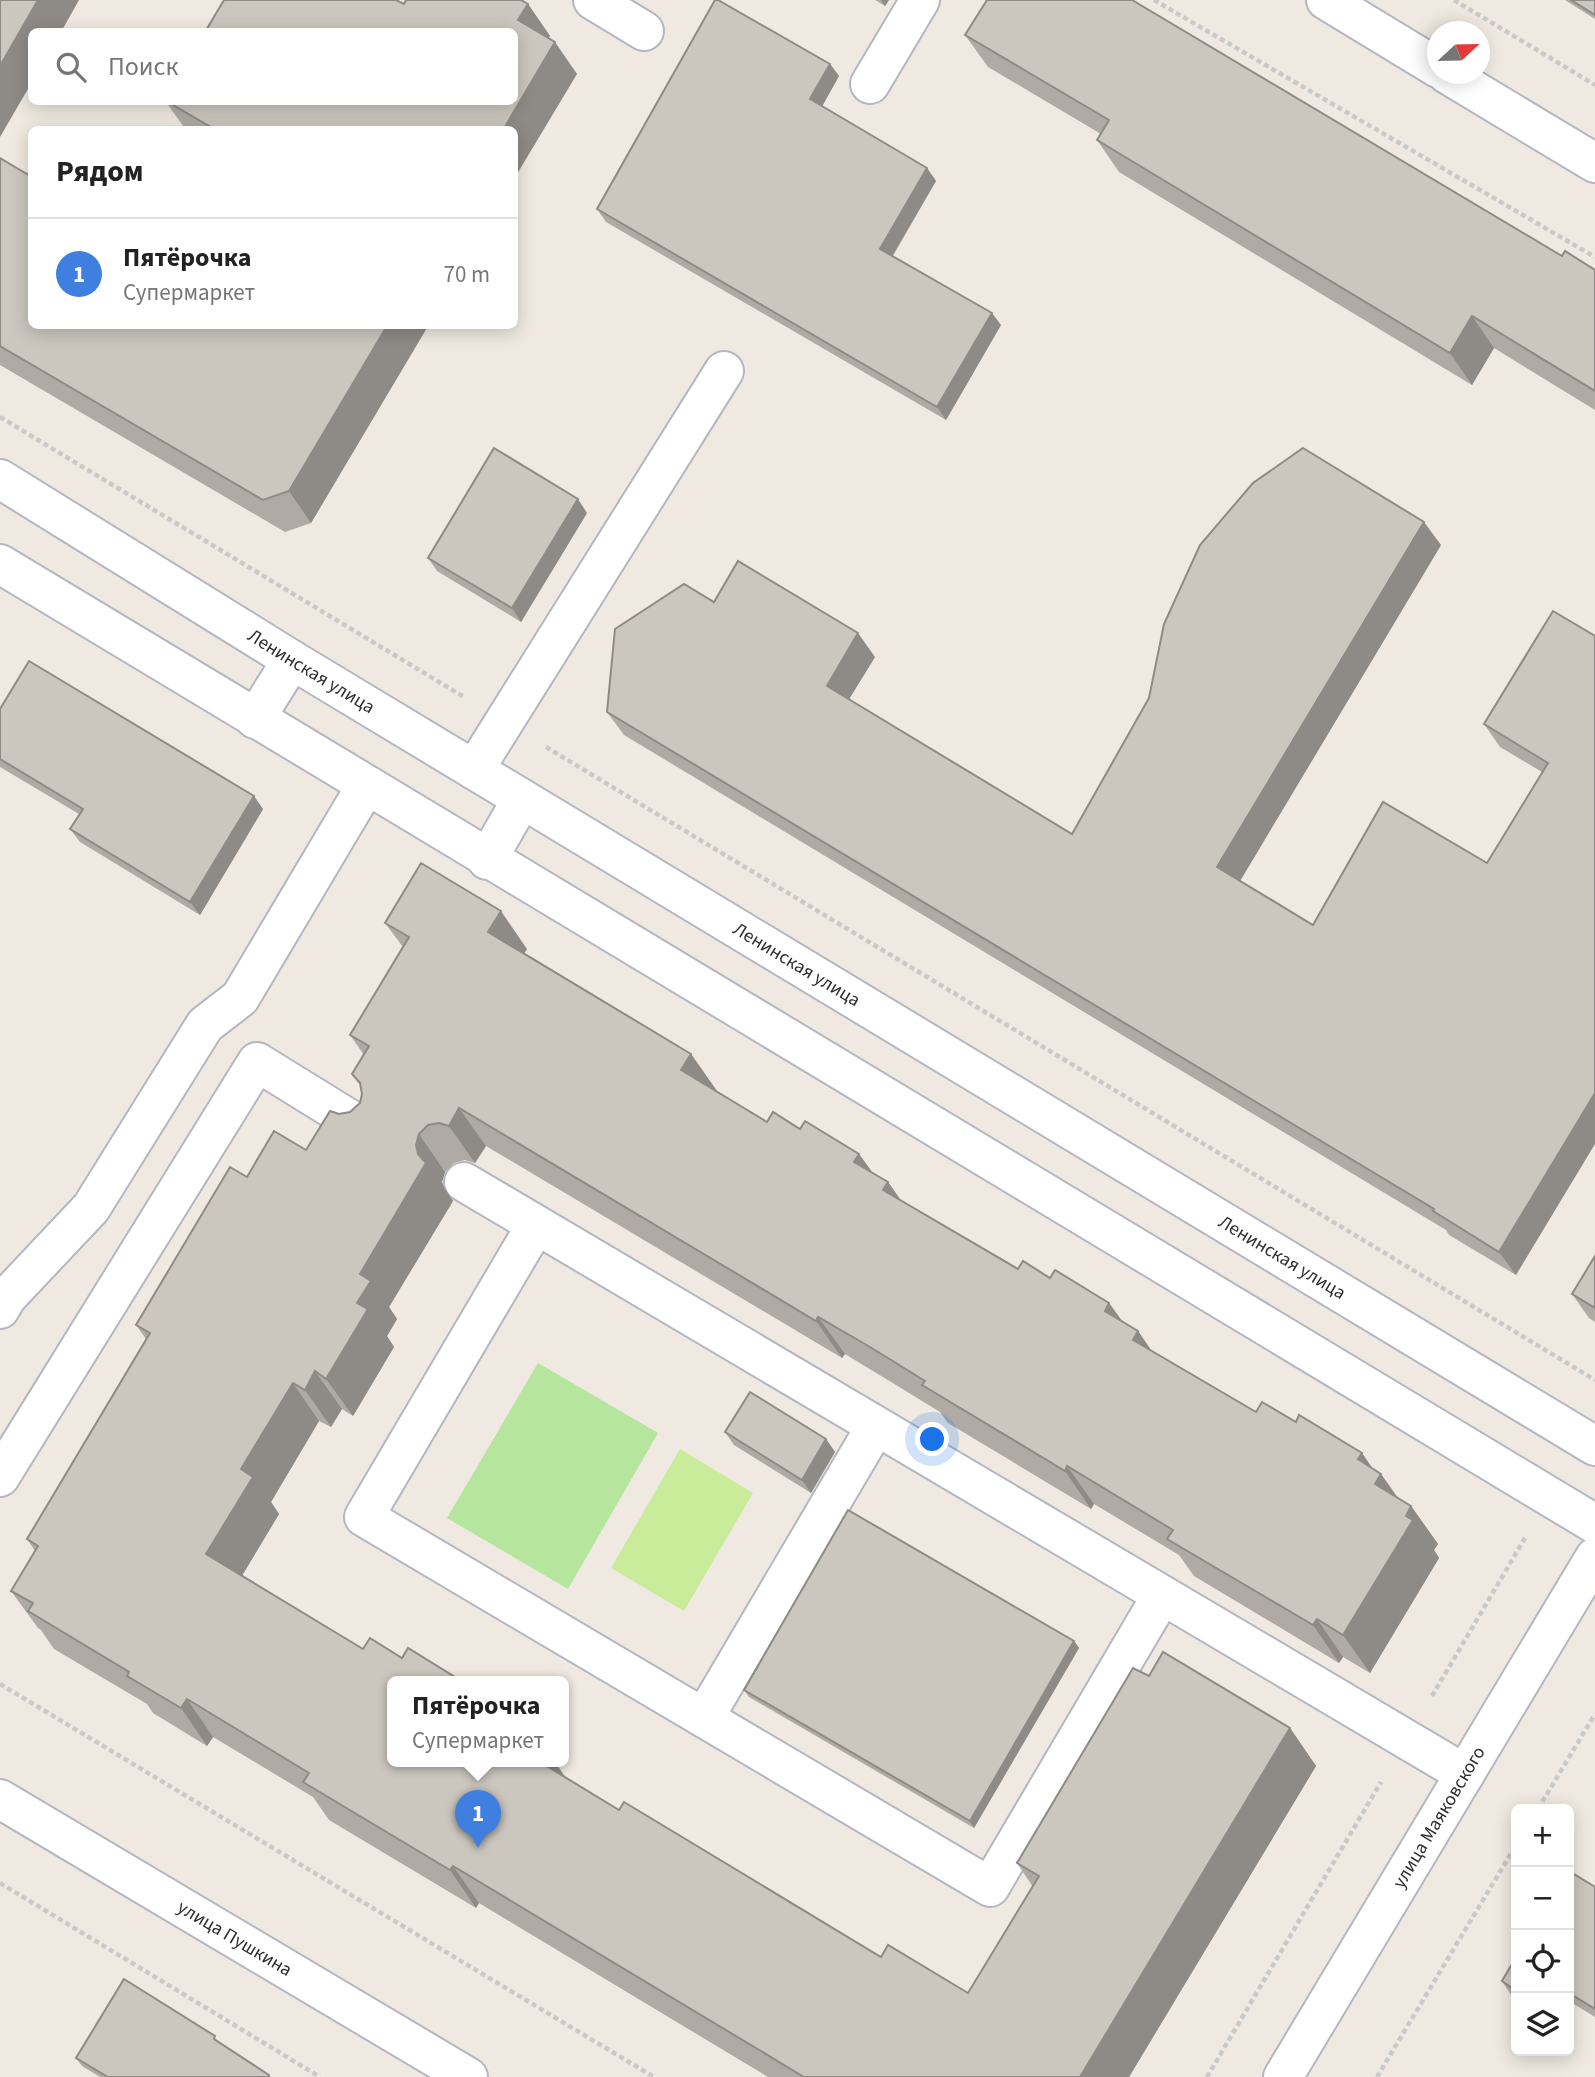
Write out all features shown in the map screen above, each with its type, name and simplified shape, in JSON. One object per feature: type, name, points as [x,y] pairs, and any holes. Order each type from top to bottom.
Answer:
[{"type":"street","points":[[593,0],[644,31]]},
{"type":"street","points":[[870,84],[920,0]]},
{"type":"street","points":[[1326,0],[1427,62]]},
{"type":"street","points":[[1464,84],[1595,163]]},
{"type":"street","points":[[474,770],[724,371]]},
{"type":"street","name":"Ленинская улица","points":[[0,479],[292,660],[1595,1447]]},
{"type":"street","points":[[0,564],[487,860],[1595,1524]]},
{"type":"street","points":[[255,719],[292,660]]},
{"type":"street","points":[[0,1309],[7,1297],[91,1208],[205,1025],[240,998],[366,786]]},
{"type":"street","points":[[487,860],[522,799]]},
{"type":"street","points":[[0,1477],[257,1062],[367,1130]]},
{"type":"street","points":[[464,1182],[1465,1774]]},
{"type":"street","points":[[536,1225],[364,1517],[704,1718],[990,1887],[1162,1595]]},
{"type":"street","points":[[704,1718],[876,1426]]},
{"type":"street","name":"улица Маяковского","points":[[1283,2077],[1595,1557]]},
{"type":"street","name":"улица Пушкина","points":[[0,1799],[468,2077]]},
{"type":"path","points":[[1154,0],[1595,257]]},
{"type":"path","points":[[1454,0],[1595,85]]},
{"type":"path","points":[[0,417],[1595,1380]]},
{"type":"path","points":[[0,1684],[654,2077]]},
{"type":"path","points":[[1541,1804],[1595,1714]]},
{"type":"path","points":[[1377,2077],[1511,1853]]},
{"type":"path","points":[[0,1883],[320,2077]]},
{"type":"green space","points":[[538,1363],[658,1433],[568,1589],[447,1518]]},
{"type":"green space","points":[[680,1449],[753,1493],[684,1611],[611,1568]]},
{"type":"building","points":[[0,0],[38,0],[0,66]]},
{"type":"building","points":[[224,0],[396,0],[404,4],[406,0],[521,0],[528,4],[518,20],[555,42],[518,105],[518,28],[207,28]]},
{"type":"building","points":[[715,0],[830,64],[810,99],[927,168],[880,249],[992,313],[937,407],[597,209]]},
{"type":"building","points":[[987,0],[1132,0],[1562,256],[1565,251],[1595,270],[1595,391],[1472,316],[1450,353],[1097,140],[1109,120],[965,35]]},
{"type":"building","points":[[1571,0],[1595,0],[1595,15]]},
{"type":"building","points":[[173,105],[518,105],[505,126],[209,126]]},
{"type":"building","points":[[0,158],[28,175],[28,329],[385,329],[289,491],[263,500],[0,346]]},
{"type":"building","points":[[494,448],[578,499],[512,608],[428,558]]},
{"type":"building","points":[[1303,448],[1424,522],[1217,867],[1313,925],[1383,802],[1487,863],[1548,763],[1484,724],[1553,611],[1595,636],[1595,1093],[1499,1252],[1433,1211],[1434,1209],[607,712],[615,629],[684,584],[714,602],[738,561],[858,633],[827,686],[1072,834],[1149,698],[1164,624],[1200,545],[1253,483]]},
{"type":"building","points":[[29,661],[254,796],[190,902],[70,829],[83,809],[0,759],[0,709]]},
{"type":"building","points":[[421,863],[501,911],[488,932],[691,1054],[681,1070],[767,1122],[773,1112],[800,1129],[805,1121],[859,1154],[854,1162],[888,1182],[883,1190],[1018,1269],[1023,1261],[1050,1278],[1055,1270],[1109,1303],[1105,1311],[1138,1331],[1133,1340],[1256,1412],[1262,1402],[1296,1422],[1299,1415],[1362,1453],[1358,1459],[1381,1474],[1375,1484],[1411,1506],[1406,1516],[1413,1520],[1343,1635],[1317,1619],[1313,1625],[1167,1539],[1173,1530],[1067,1466],[1065,1471],[922,1385],[925,1381],[870,1347],[818,1317],[816,1321],[459,1108],[449,1126],[439,1123],[428,1125],[419,1134],[416,1145],[418,1154],[426,1163],[360,1274],[371,1281],[357,1303],[368,1309],[326,1379],[315,1371],[305,1390],[293,1383],[241,1469],[253,1477],[206,1554],[363,1649],[370,1638],[402,1658],[408,1648],[453,1676],[387,1676],[387,1767],[548,1767],[619,1810],[624,1802],[881,1957],[888,1945],[968,1993],[1039,1876],[1017,1863],[1133,1668],[1149,1676],[1163,1652],[1290,1728],[1080,2077],[804,2077],[453,1866],[450,1870],[303,1782],[309,1773],[187,1699],[181,1708],[127,1676],[129,1672],[28,1611],[33,1603],[11,1591],[38,1546],[27,1539],[150,1333],[136,1325],[230,1167],[247,1177],[274,1131],[306,1150],[330,1111],[339,1114],[350,1112],[360,1103],[360,1083],[352,1074],[369,1046],[350,1035],[409,937],[385,923]]},
{"type":"building","points":[[1595,1256],[1595,1308],[1572,1294]]},
{"type":"building","points":[[750,1392],[826,1439],[802,1480],[725,1432]]},
{"type":"building","points":[[848,1510],[1074,1641],[970,1821],[744,1690]]},
{"type":"building","points":[[1574,1874],[1595,1887],[1595,2009],[1574,1996]]},
{"type":"building","points":[[1511,1966],[1511,1987],[1502,1981]]},
{"type":"building","points":[[124,1979],[215,2036],[214,2039],[269,2075],[268,2077],[108,2077],[76,2058]]},
{"type":"place","name":"Пятёрочка","points":[[478,1848]]}]
